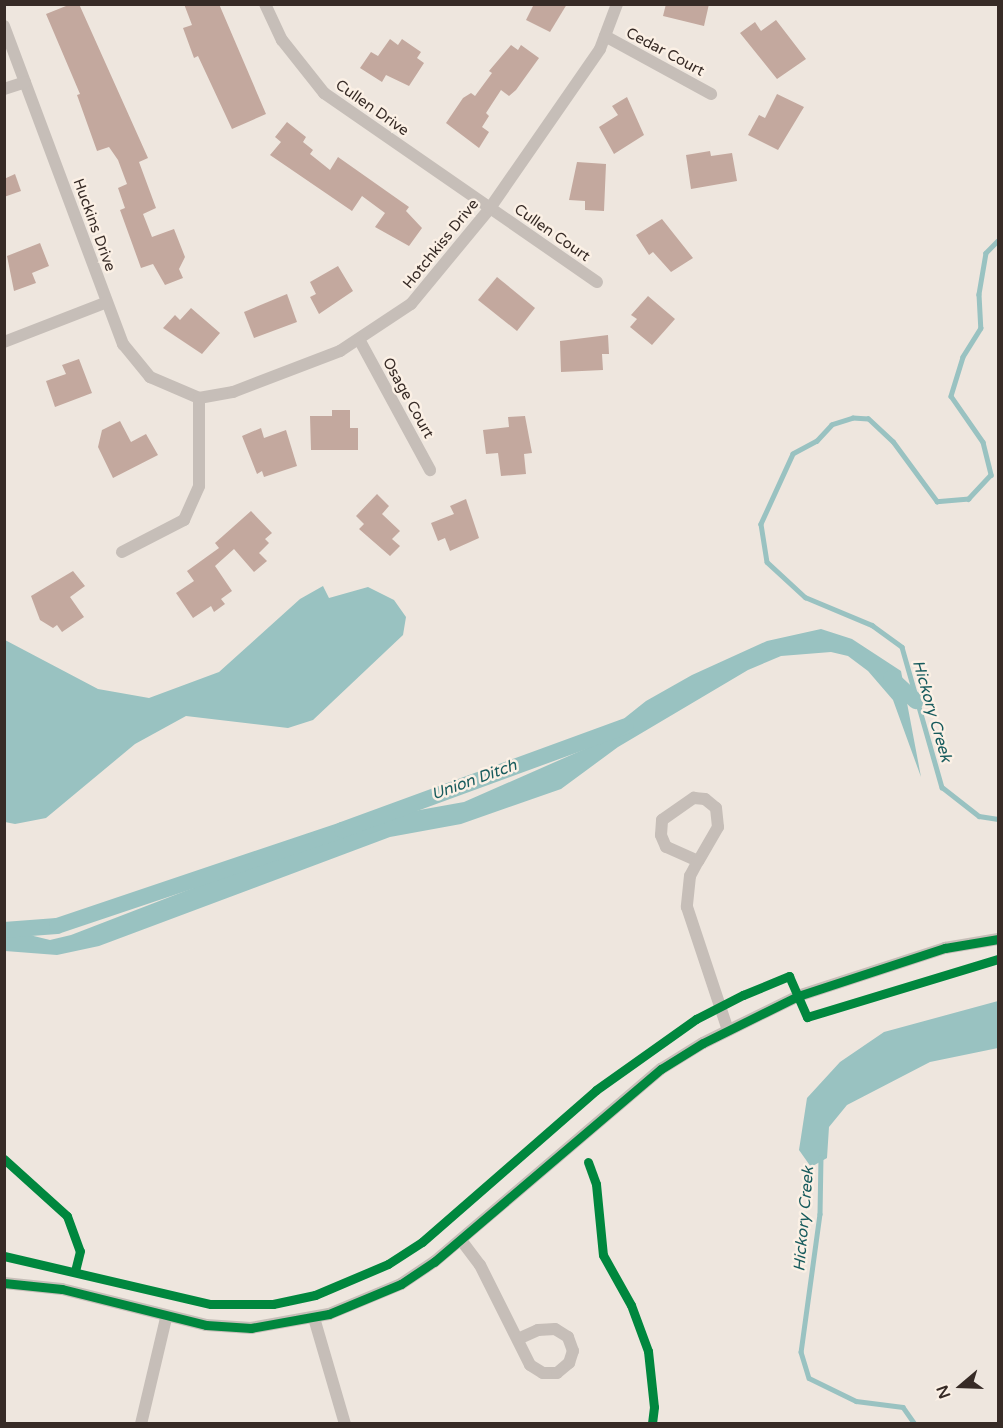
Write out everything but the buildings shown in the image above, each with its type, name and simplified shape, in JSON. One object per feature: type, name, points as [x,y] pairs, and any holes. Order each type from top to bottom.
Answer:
[{"type":"street","name":"Cullen Drive","points":[[265,4],[282,40],[324,93],[490,208]]},
{"type":"street","name":"Hotchkiss Drive","points":[[199,398],[242,389],[360,341],[432,285],[490,208],[605,36],[617,4]]},
{"type":"street","name":"Huckins Drive","points":[[4,26],[123,344],[143,371],[164,385],[199,398]]},
{"type":"street","name":"Cedar Court","points":[[605,36],[711,94]]},
{"type":"street","points":[[4,89],[25,82]]},
{"type":"street","name":"Cullen Court","points":[[490,208],[597,282]]},
{"type":"street","points":[[4,342],[107,302]]},
{"type":"street","name":"Osage Court","points":[[360,341],[430,470]]},
{"type":"street","points":[[122,552],[184,520],[199,486],[199,398]]},
{"type":"street","points":[[698,861],[666,847],[661,835],[662,820],[694,798],[705,799],[716,808],[718,827],[690,876],[687,907],[728,1030]]},
{"type":"street","points":[[4,1283],[62,1289],[166,1318],[250,1328],[314,1318],[401,1284],[461,1240],[661,1069],[728,1030],[815,990],[945,948],[999,939]]},
{"type":"street","points":[[461,1240],[480,1265],[530,1365],[543,1373],[557,1373],[569,1363],[573,1351],[568,1337],[555,1329],[518,1339]]},
{"type":"street","points":[[141,1424],[166,1318]]},
{"type":"street","points":[[314,1318],[345,1424]]},
{"type":"water","points":[[323,586],[329,598],[368,587],[394,600],[406,617],[403,635],[313,720],[288,728],[186,716],[135,744],[46,818],[15,824],[5,822],[5,640],[98,689],[149,698],[219,672],[300,599]]},
{"type":"water","points":[[821,629],[852,639],[901,671],[921,777],[893,700],[868,671],[848,656],[831,652],[781,656],[748,670],[618,747],[561,789],[461,824],[390,837],[99,946],[57,955],[5,951],[5,929],[50,940],[71,935],[318,840],[414,811],[464,802],[587,748],[646,701],[692,675],[767,641]]},
{"type":"water","points":[[998,1001],[998,1048],[930,1062],[847,1105],[829,1127],[827,1158],[811,1167],[799,1150],[807,1098],[840,1062],[884,1032]]},
{"type":"waterway","name":"Hickory Creek","points":[[998,241],[986,253],[979,294],[981,328],[963,357],[951,396],[983,442],[991,475],[969,499],[937,502],[893,442],[868,419],[853,418],[832,425],[817,441],[793,454],[761,524],[767,562],[805,597],[872,625],[902,647],[942,787],[979,816],[998,819]]},
{"type":"waterway","name":"Union Ditch","points":[[891,678],[916,701]]},
{"type":"waterway","name":"Union Ditch","points":[[4,930],[57,926],[342,830],[626,726]]},
{"type":"waterway","name":"Hickory Creek","points":[[821,1157],[820,1214],[801,1352],[809,1378],[856,1401],[903,1407],[915,1424]]},
{"type":"cycle path","points":[[4,1283],[62,1289],[206,1325],[251,1328],[329,1314],[401,1284],[434,1262],[661,1069],[703,1043],[798,996],[945,948],[998,939]]},
{"type":"cycle path","points":[[4,1256],[211,1304],[273,1304],[315,1295],[388,1264],[422,1242],[596,1090],[696,1019],[743,995],[789,976],[807,1017],[998,959]]},
{"type":"cycle path","points":[[4,1159],[67,1216],[80,1251],[75,1271]]},
{"type":"cycle path","points":[[588,1162],[596,1184],[603,1255],[631,1305],[648,1351],[654,1407],[652,1424]]}]
